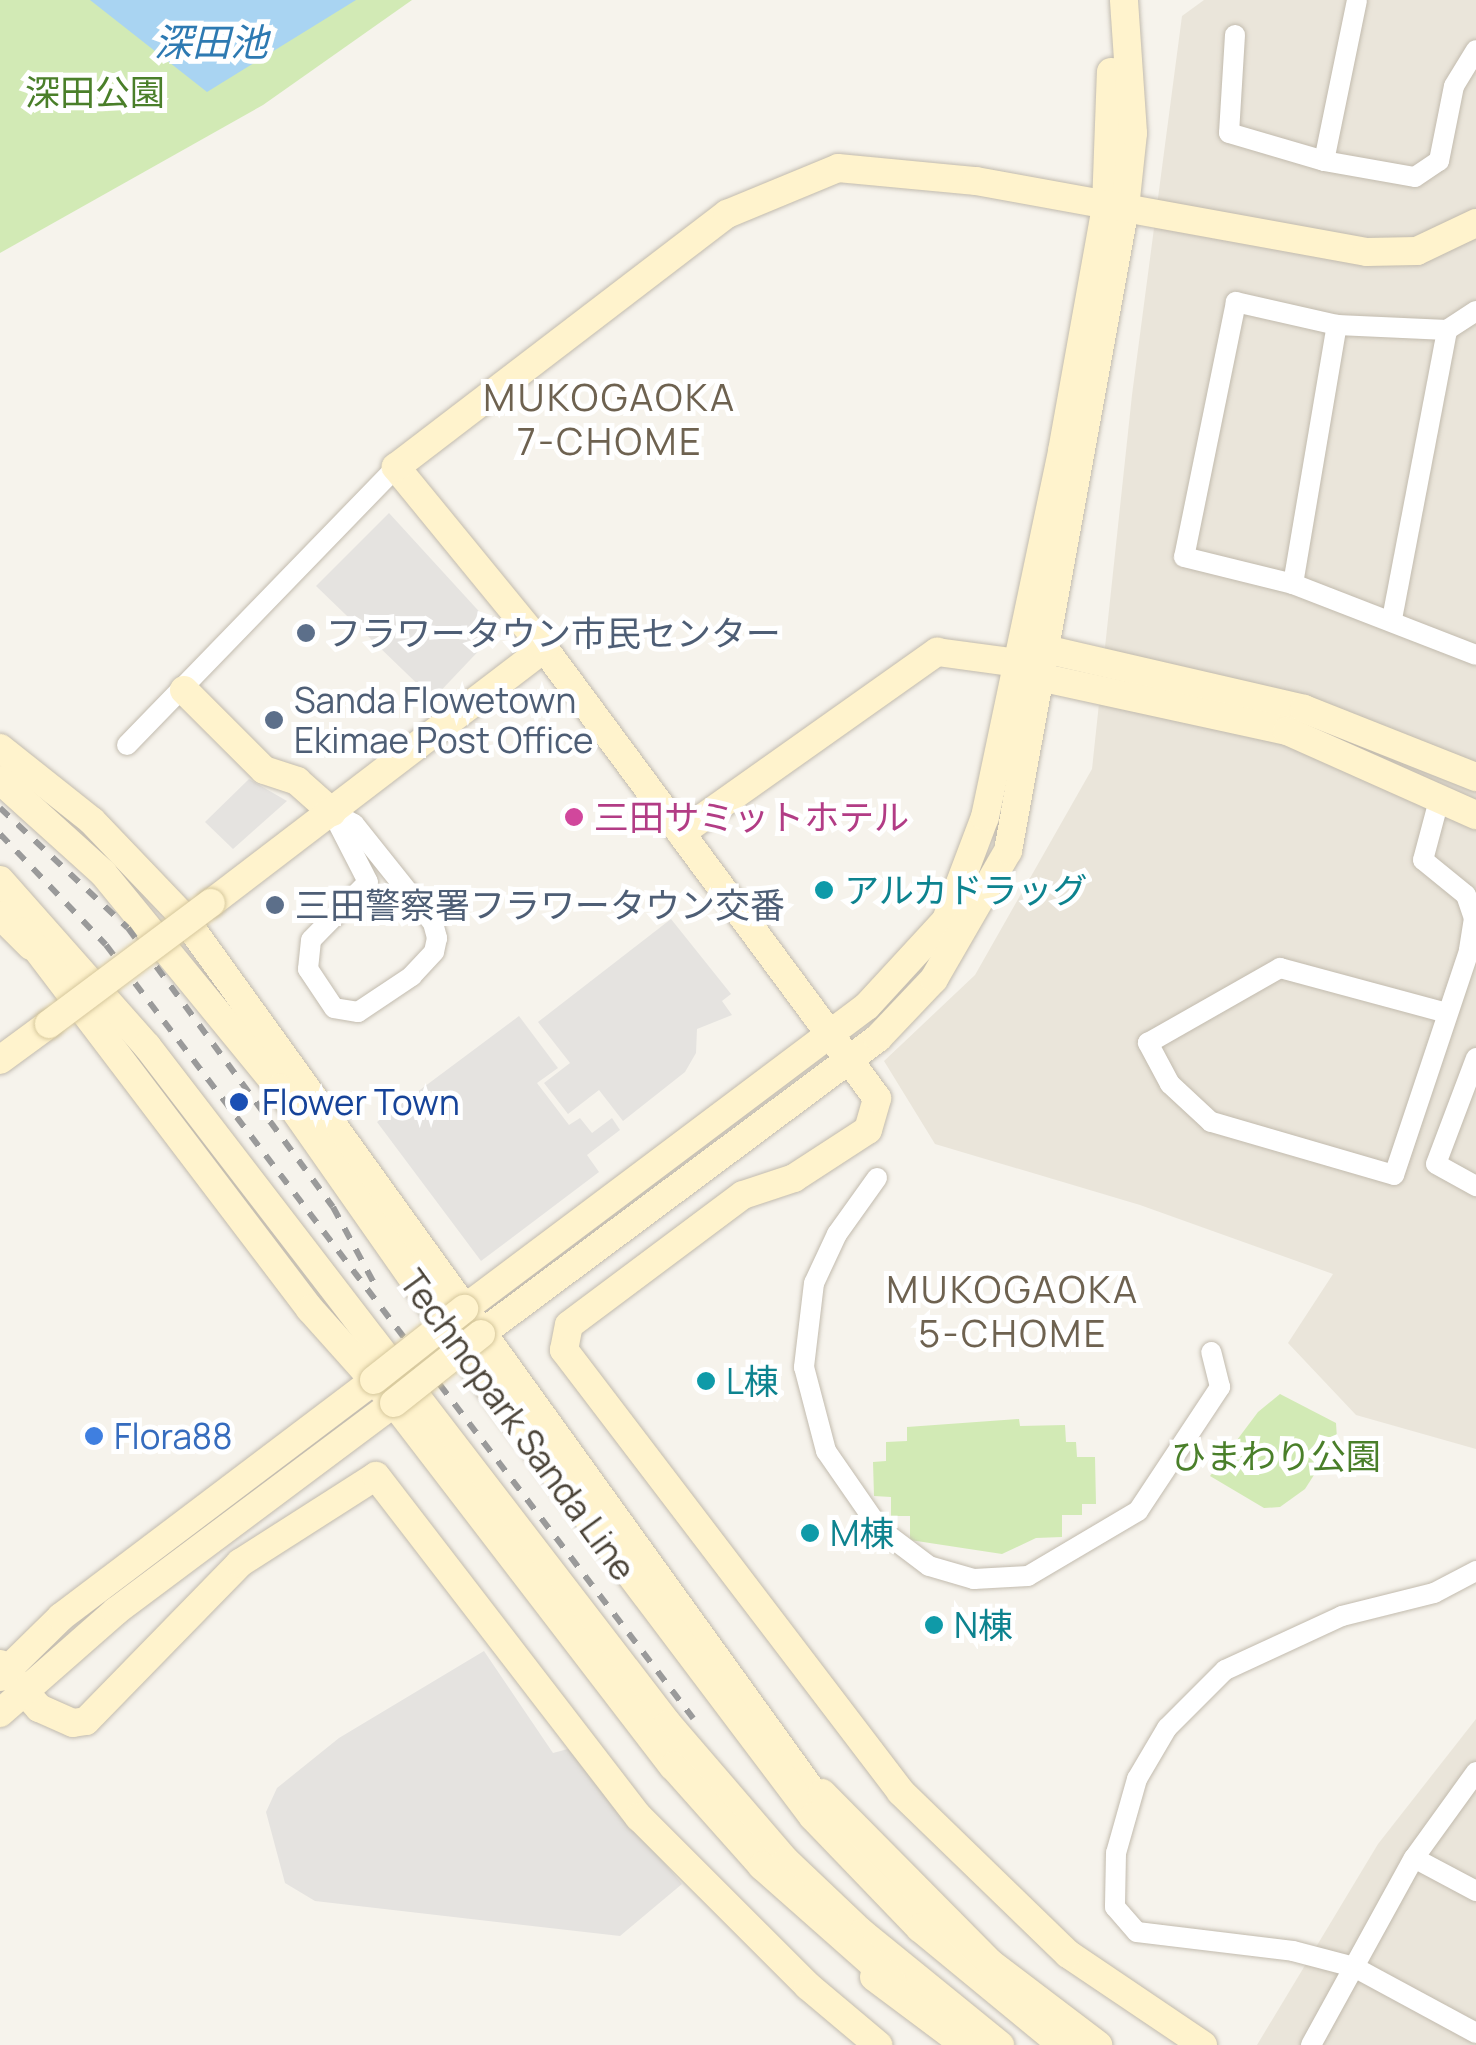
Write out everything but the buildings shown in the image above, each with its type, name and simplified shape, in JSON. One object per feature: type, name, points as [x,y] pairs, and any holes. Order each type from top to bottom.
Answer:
[{"type":"street","points":[[7,1675],[394,1403],[480,1334],[878,1038],[934,980],[1008,850],[1046,664],[1115,207],[1106,0]]},
{"type":"street","points":[[0,1713],[7,1675],[61,1617],[867,1006],[946,920],[984,817],[1133,133],[1124,0]]},
{"type":"street","points":[[1324,161],[1357,0]]},
{"type":"street","points":[[1235,35],[1229,133],[1324,161],[1416,177],[1439,161],[1454,86],[1476,50]]},
{"type":"street","points":[[127,745],[396,467],[727,214],[838,168],[976,181],[1368,252],[1417,250],[1476,222]]},
{"type":"street","points":[[1474,649],[1293,584],[1184,557],[1236,302],[1337,325],[1447,330],[1476,310]]},
{"type":"street","points":[[1293,584],[1337,325]]},
{"type":"street","points":[[1392,619],[1447,330]]},
{"type":"street","points":[[396,467],[544,648],[876,1098],[868,1130],[794,1178],[743,1195],[569,1324],[564,1350],[901,1792],[1068,1954],[1203,2045]]},
{"type":"street","points":[[0,1060],[544,648]]},
{"type":"street","points":[[681,833],[938,652],[1046,664],[1304,708],[1476,777]]},
{"type":"street","points":[[1046,664],[1286,732],[1476,815]]},
{"type":"street","points":[[184,690],[264,770],[297,781],[332,812],[354,824],[432,922],[437,938],[434,952],[412,976],[358,1012],[334,1008],[308,969],[311,940],[355,902],[368,882],[332,812]]},
{"type":"street","points":[[0,748],[92,821],[201,941],[480,1334],[810,1782],[833,1821],[920,1928]]},
{"type":"street","points":[[0,770],[201,941]]},
{"type":"street","name":"Technopark Sanda Line","points":[[0,780],[103,873],[163,941],[279,1088],[462,1352],[789,1786],[920,1928],[1062,2045]]},
{"type":"street","points":[[1439,800],[1423,860],[1466,895],[1474,918],[1447,1013],[1394,1176],[1212,1122],[1170,1084],[1148,1043],[1280,968],[1447,1013]]},
{"type":"street","name":"Technopark Sanda Line","points":[[0,880],[147,1046],[668,1724],[786,1861],[862,1933],[998,2045]]},
{"type":"street","points":[[0,902],[320,1322],[394,1403],[673,1766],[800,1911],[872,1975],[964,2045]]},
{"type":"street","points":[[0,915],[46,962]]},
{"type":"street","points":[[1476,1058],[1436,1164],[1476,1186]]},
{"type":"street","points":[[877,1178],[837,1234],[814,1282],[804,1368],[826,1451],[880,1529],[929,1566],[974,1579],[1028,1576],[1138,1511],[1220,1387],[1212,1352]]},
{"type":"street","points":[[7,1675],[54,1717],[86,1720],[240,1563],[376,1476],[639,1817],[794,1973],[878,2045]]},
{"type":"street","points":[[1476,1571],[1434,1593],[1342,1616],[1224,1670],[1167,1728],[1136,1779],[1116,1853],[1115,1907],[1137,1932],[1292,1951],[1354,1967],[1476,2034]]},
{"type":"street","points":[[1312,2045],[1414,1858],[1476,1772]]},
{"type":"street","points":[[810,1782],[990,1962],[1098,2045]]},
{"type":"street","points":[[1414,1858],[1476,1892]]},
{"type":"street","points":[[762,1866],[851,1950],[929,2008],[998,2045]]},
{"type":"shaded area","points":[[1204,0],[1476,0],[1476,1449],[1356,1415],[1288,1343],[1333,1274],[1140,1205],[935,1144],[884,1061],[975,975],[1092,769],[1132,395],[1182,16]]},
{"type":"shaded area","points":[[389,513],[486,619],[488,641],[433,699],[316,586]]},
{"type":"shaded area","points":[[249,779],[287,801],[233,849],[205,822]]},
{"type":"shaded area","points":[[671,919],[731,994],[722,1001],[732,1015],[697,1029],[696,1053],[685,1072],[623,1121],[599,1090],[568,1114],[544,1083],[570,1063],[538,1022]]},
{"type":"shaded area","points":[[519,1016],[558,1068],[537,1083],[569,1125],[580,1118],[592,1133],[612,1118],[620,1130],[587,1155],[599,1172],[481,1261],[377,1122]]},
{"type":"shaded area","points":[[484,1651],[553,1753],[568,1749],[682,1884],[620,1936],[315,1901],[285,1883],[266,1812],[277,1788],[339,1738]]},
{"type":"shaded area","points":[[1476,1719],[1476,2045],[1257,2045],[1378,1844]]},
{"type":"green space","name":"深田公園","points":[[0,0],[412,0],[263,105],[0,253]]},
{"type":"green space","name":"ひまわり公園","points":[[1280,1394],[1336,1423],[1337,1439],[1305,1489],[1280,1507],[1264,1508],[1210,1476],[1258,1412]]},
{"type":"green space","points":[[1019,1419],[1020,1426],[1065,1425],[1066,1442],[1076,1442],[1077,1457],[1095,1457],[1096,1504],[1082,1504],[1082,1515],[1062,1515],[1062,1537],[1036,1538],[1002,1554],[910,1540],[910,1516],[891,1516],[891,1497],[874,1496],[873,1462],[886,1461],[886,1442],[907,1441],[907,1427]]},
{"type":"water","name":"深田池","points":[[90,0],[356,0],[207,92]]},
{"type":"railway","points":[[0,808],[128,928],[333,1207],[374,1283]]},
{"type":"railway","points":[[0,834],[106,945],[693,1718]]},
{"type":"place","name":"フラワータウン市民センター","points":[[306,633]]},
{"type":"place","name":"Sanda Flowetown Ekimae Post Office","points":[[274,720]]},
{"type":"place","name":"三田サミットホテル","points":[[574,817]]},
{"type":"place","name":"アルカドラッグ","points":[[824,890]]},
{"type":"place","name":"三田警察署フラワータウン交番","points":[[275,905]]},
{"type":"place","name":"Flower Town","points":[[239,1102]]},
{"type":"place","name":"L棟","points":[[706,1381]]},
{"type":"place","name":"Flora88","points":[[94,1436]]},
{"type":"place","name":"M棟","points":[[810,1533]]},
{"type":"place","name":"N棟","points":[[934,1625]]},
{"type":"district","name":"MUKOGAOKA 7-CHOME","points":[[610,419]]},
{"type":"district","name":"MUKOGAOKA 5-CHOME","points":[[1013,1311]]}]
